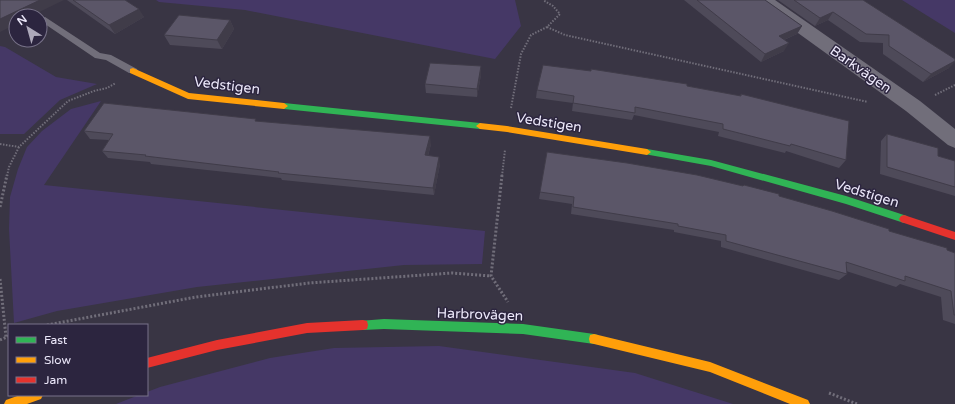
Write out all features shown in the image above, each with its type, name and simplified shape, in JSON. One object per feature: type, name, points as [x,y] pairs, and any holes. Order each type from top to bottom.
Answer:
[{"type":"street","name":"Barkvägen","points":[[764,0],[913,106],[955,140]]},
{"type":"street","name":"Vedstigen","points":[[133,71],[188,96],[507,129],[711,163],[846,200],[955,236]]},
{"type":"street","name":"Harbrovägen","points":[[148,363],[217,345],[307,328],[384,324],[523,329],[586,337],[710,367],[804,404]]},
{"type":"street","points":[[10,404],[34,396]]},
{"type":"lane","points":[[48,22],[98,56],[108,57],[133,71]]},
{"type":"path","points":[[547,27],[565,35],[868,102]]},
{"type":"path","points":[[0,207],[9,167],[19,147],[68,101],[94,91],[107,88],[133,71]]},
{"type":"path","points":[[0,144],[19,147]]},
{"type":"path","points":[[50,324],[196,297],[309,283],[452,273],[491,276]]},
{"type":"path","points":[[0,279],[7,337],[0,340]]},
{"type":"shaded area","points":[[156,0],[515,0],[521,26],[495,59],[245,10],[159,2]]},
{"type":"shaded area","points":[[902,0],[955,0],[955,33]]},
{"type":"shaded area","points":[[0,46],[5,47],[56,77],[97,84],[60,100],[24,134],[0,134]]},
{"type":"shaded area","points":[[101,101],[44,185],[485,231],[482,264],[404,265],[197,287],[57,311],[14,323],[9,229],[10,197],[18,169],[27,147],[42,131],[71,109]]},
{"type":"shaded area","points":[[439,346],[635,373],[733,404],[116,404],[136,396],[148,396],[148,392],[160,387],[270,358],[334,348]]},
{"type":"building","points":[[0,0],[40,0],[23,8],[8,8],[8,15],[0,19]]},
{"type":"building","points":[[73,0],[125,0],[139,9],[109,25]]},
{"type":"building","points":[[697,0],[765,0],[802,26],[779,36],[789,43],[765,54]]},
{"type":"building","points":[[794,0],[863,0],[955,59],[955,61],[931,74],[889,46],[889,35],[866,34],[833,12],[820,18]]},
{"type":"building","points":[[179,15],[230,20],[217,40],[164,35]]},
{"type":"building","points":[[430,63],[481,66],[477,89],[425,84]]},
{"type":"building","points":[[543,65],[591,71],[591,69],[687,84],[687,86],[741,96],[741,94],[849,121],[846,160],[791,144],[790,146],[723,129],[723,124],[635,107],[635,113],[573,103],[574,96],[537,90]]},
{"type":"building","points":[[104,103],[256,119],[255,121],[430,136],[425,155],[439,157],[433,188],[278,173],[279,172],[145,156],[146,155],[102,151],[113,134],[84,131]]},
{"type":"building","points":[[887,134],[938,148],[938,156],[955,161],[955,187],[887,167]]},
{"type":"building","points":[[547,152],[627,163],[744,185],[779,194],[779,196],[832,211],[889,229],[889,231],[947,248],[947,250],[955,253],[955,315],[951,291],[905,276],[905,281],[846,262],[847,274],[726,241],[726,235],[678,226],[678,224],[573,207],[574,197],[540,192]]},
{"type":"traffic: fast","points":[[284,106],[480,126]]},
{"type":"traffic: fast","points":[[647,152],[711,163],[846,200],[904,219]]},
{"type":"traffic: fast","points":[[363,325],[384,324],[523,329],[594,339]]},
{"type":"traffic: slow","points":[[133,71],[188,96],[284,106]]},
{"type":"traffic: slow","points":[[480,126],[647,152]]},
{"type":"traffic: slow","points":[[594,339],[710,367],[804,404]]},
{"type":"traffic: slow","points":[[10,404],[34,396]]},
{"type":"traffic: jam","points":[[904,219],[955,236]]},
{"type":"traffic: jam","points":[[148,363],[217,345],[307,328],[363,325]]}]
